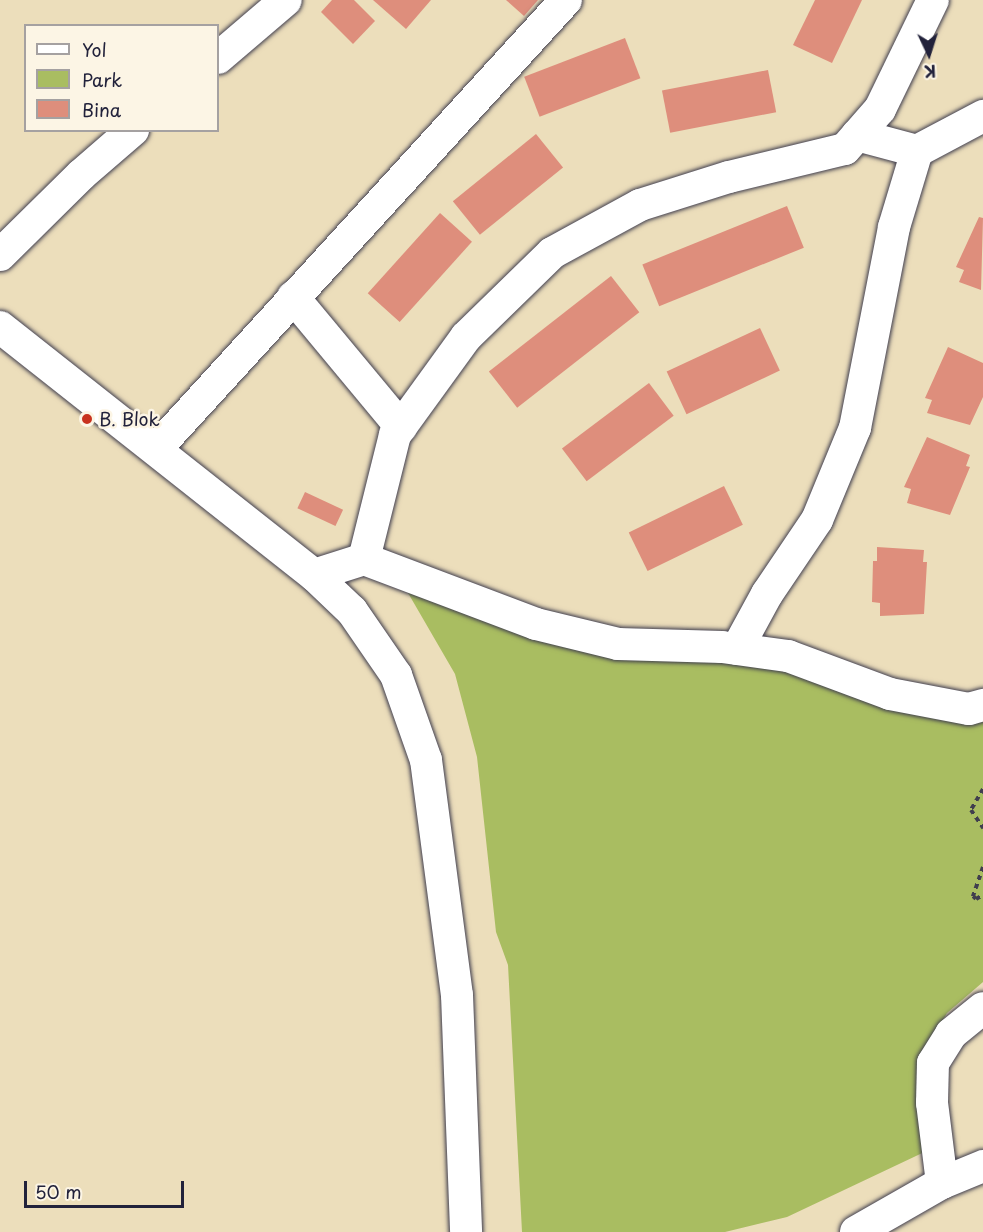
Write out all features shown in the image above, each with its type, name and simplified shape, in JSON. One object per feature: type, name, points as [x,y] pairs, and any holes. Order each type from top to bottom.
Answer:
[{"type":"street","points":[[219,57],[286,0]]},
{"type":"street","points":[[156,449],[293,297],[419,164],[566,0]]},
{"type":"street","points":[[364,559],[395,435],[466,337],[552,253],[640,205],[729,177],[845,148],[880,108],[933,0]]},
{"type":"street","points":[[856,135],[917,151],[983,116]]},
{"type":"street","points":[[0,255],[81,175],[131,132]]},
{"type":"street","points":[[737,649],[767,594],[817,520],[855,428],[894,227],[917,151]]},
{"type":"street","points":[[293,297],[401,427]]},
{"type":"street","points":[[0,327],[314,575],[352,611],[396,675],[426,760],[457,995],[466,1232]]},
{"type":"street","points":[[314,575],[364,559],[536,624],[618,644],[737,649],[788,656],[890,694],[969,708],[983,705]]},
{"type":"street","points":[[942,1184],[932,1103],[933,1063],[951,1034],[983,1008]]},
{"type":"street","points":[[856,1232],[942,1184],[983,1166]]},
{"type":"path","points":[[983,789],[970,810],[983,828]]},
{"type":"path","points":[[983,867],[973,896],[976,899],[983,895]]},
{"type":"green space","points":[[404,586],[983,714],[983,982],[947,1013],[930,1042],[935,1147],[787,1217],[725,1232],[522,1232],[508,965],[496,932],[477,757],[455,674]]},
{"type":"building","points":[[332,0],[354,0],[375,21],[353,44],[321,12]]},
{"type":"building","points":[[373,0],[431,0],[406,29]]},
{"type":"building","points":[[506,0],[538,0],[524,16]]},
{"type":"building","points":[[815,0],[862,0],[832,63],[793,45]]},
{"type":"building","points":[[625,38],[640,78],[540,117],[524,77]]},
{"type":"building","points":[[768,70],[776,112],[670,133],[662,91]]},
{"type":"building","points":[[536,134],[563,167],[480,235],[453,201]]},
{"type":"building","points":[[787,206],[804,248],[659,306],[642,264]]},
{"type":"building","points":[[440,213],[472,242],[400,322],[368,293]]},
{"type":"building","points":[[979,217],[983,218],[981,290],[959,282],[964,270],[956,267]]},
{"type":"building","points":[[611,276],[639,312],[517,408],[489,371]]},
{"type":"building","points":[[760,328],[780,371],[687,414],[667,372]]},
{"type":"building","points":[[948,347],[983,363],[983,397],[970,425],[927,413],[932,400],[925,398]]},
{"type":"building","points":[[649,383],[674,416],[587,481],[562,449]]},
{"type":"building","points":[[927,437],[970,455],[966,466],[970,467],[950,515],[907,503],[911,489],[904,487]]},
{"type":"building","points":[[724,486],[743,525],[648,571],[629,532]]},
{"type":"building","points":[[305,492],[343,510],[335,526],[297,508]]},
{"type":"building","points":[[877,547],[924,550],[923,562],[927,562],[924,614],[880,616],[880,603],[872,602],[873,561],[877,561]]},
{"type":"place","name":"B. Blok","points":[[87,419]]}]
